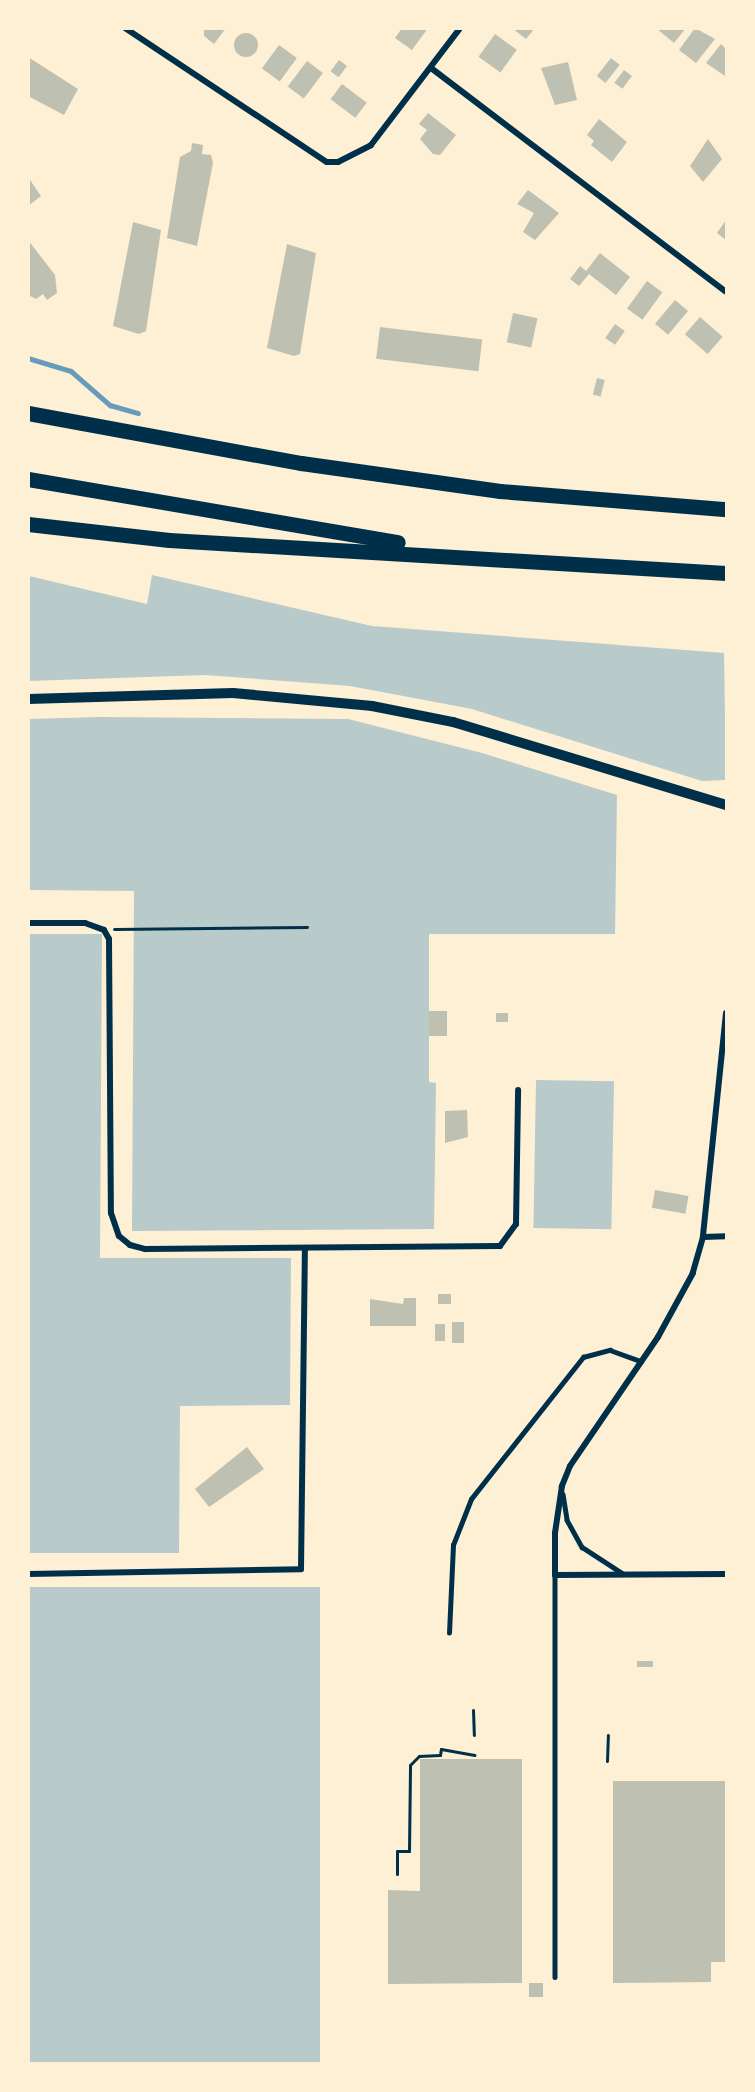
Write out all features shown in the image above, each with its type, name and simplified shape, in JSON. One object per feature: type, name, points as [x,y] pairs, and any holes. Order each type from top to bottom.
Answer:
[{"type":"highway","points":[[28,414],[301,463],[500,490],[726,509]]},
{"type":"highway","points":[[28,478],[206,513],[500,556]]},
{"type":"highway","points":[[28,524],[169,540],[500,556],[726,573]]},
{"type":"street","points":[[124,28],[327,162],[361,154],[431,68],[460,28]]},
{"type":"street","points":[[431,68],[726,292]]},
{"type":"street","points":[[28,699],[233,693],[372,706],[453,722],[726,805]]},
{"type":"street","points":[[28,923],[85,923],[104,930],[112,950],[111,1213],[119,1236],[145,1249],[490,1248],[508,1242],[516,1224],[518,1090]]},
{"type":"street","points":[[726,1013],[704,1237],[693,1273],[641,1361],[562,1486],[555,1575],[726,1574]]},
{"type":"street","points":[[704,1237],[726,1236]]},
{"type":"street","points":[[28,1574],[301,1569],[305,1248]]},
{"type":"lane","points":[[449,1633],[453,1545],[471,1499],[583,1357],[610,1350],[641,1361]]},
{"type":"lane","points":[[562,1486],[567,1520],[582,1547],[623,1574]]},
{"type":"lane","points":[[555,1575],[555,1977]]},
{"type":"path","points":[[104,930],[308,927]]},
{"type":"path","points":[[473,1710],[474,1734]]},
{"type":"path","points":[[608,1735],[608,1761]]},
{"type":"path","points":[[398,1874],[397,1851],[409,1851],[410,1765],[419,1756],[440,1755],[441,1749],[474,1755]]},
{"type":"shaded area","points":[[152,575],[372,626],[724,653],[726,780],[702,781],[472,709],[350,686],[205,675],[29,681],[29,576],[147,604]]},
{"type":"shaded area","points":[[100,717],[348,719],[482,753],[617,795],[615,934],[429,934],[429,1082],[436,1083],[434,1229],[132,1231],[134,891],[29,890],[28,719]]},
{"type":"shaded area","points":[[29,934],[102,934],[100,1258],[291,1258],[290,1405],[180,1406],[179,1553],[29,1553]]},
{"type":"shaded area","points":[[536,1080],[614,1081],[611,1229],[533,1228]]},
{"type":"shaded area","points":[[29,1587],[320,1587],[320,2063],[29,2063]]},
{"type":"building","points":[[204,28],[226,28],[214,44],[204,36]]},
{"type":"building","points":[[402,28],[428,28],[412,50],[395,38]]},
{"type":"building","points":[[512,28],[535,28],[526,39]]},
{"type":"building","points":[[656,28],[686,28],[674,43]]},
{"type":"building","points":[[695,28],[715,39],[696,63],[679,50]]},
{"type":"building","points":[[246,33],[255,36],[258,45],[255,54],[246,57],[237,54],[234,45],[237,36]]},
{"type":"building","points":[[495,34],[517,50],[500,73],[479,57]]},
{"type":"building","points":[[721,44],[726,49],[725,76],[706,63]]},
{"type":"building","points":[[279,45],[297,58],[280,81],[262,68]]},
{"type":"building","points":[[28,57],[78,89],[64,115],[28,96]]},
{"type":"building","points":[[611,58],[620,65],[606,83],[597,76]]},
{"type":"building","points":[[339,60],[347,66],[339,77],[331,71]]},
{"type":"building","points":[[307,61],[323,73],[304,99],[288,87]]},
{"type":"building","points":[[568,62],[577,100],[555,105],[541,68]]},
{"type":"building","points":[[624,70],[632,76],[622,89],[614,83]]},
{"type":"building","points":[[342,84],[367,103],[355,118],[331,99]]},
{"type":"building","points":[[428,113],[456,135],[440,155],[433,154],[420,139],[427,130],[419,124]]},
{"type":"building","points":[[599,119],[627,142],[612,162],[591,145],[594,141],[587,135]]},
{"type":"building","points":[[708,139],[722,159],[703,182],[690,166]]},
{"type":"building","points":[[192,143],[203,145],[202,154],[211,155],[213,163],[197,246],[167,238],[180,157],[191,151]]},
{"type":"building","points":[[28,177],[41,196],[28,206]]},
{"type":"building","points":[[528,190],[559,213],[535,240],[523,232],[534,213],[517,204]]},
{"type":"building","points":[[726,220],[726,240],[717,233]]},
{"type":"building","points":[[133,222],[161,230],[146,331],[139,334],[113,326]]},
{"type":"building","points":[[28,240],[55,275],[57,293],[47,300],[43,294],[36,299],[28,295]]},
{"type":"building","points":[[287,244],[316,253],[300,354],[294,356],[267,348]]},
{"type":"building","points":[[600,253],[630,277],[616,295],[589,274],[579,286],[570,279],[580,266],[586,271]]},
{"type":"building","points":[[647,281],[662,292],[642,320],[627,309]]},
{"type":"building","points":[[675,300],[688,311],[668,335],[655,324]]},
{"type":"building","points":[[513,313],[537,318],[531,348],[507,342]]},
{"type":"building","points":[[700,317],[723,337],[708,354],[685,334]]},
{"type":"building","points":[[615,324],[625,331],[615,345],[605,338]]},
{"type":"building","points":[[380,327],[482,340],[478,371],[376,359]]},
{"type":"building","points":[[597,378],[605,380],[601,396],[593,394]]},
{"type":"building","points":[[429,1011],[447,1011],[447,1036],[429,1036]]},
{"type":"building","points":[[496,1013],[508,1013],[508,1022],[496,1022]]},
{"type":"building","points":[[467,1110],[468,1137],[445,1143],[445,1111]]},
{"type":"building","points":[[655,1190],[688,1196],[685,1214],[652,1208]]},
{"type":"building","points":[[438,1294],[451,1294],[451,1304],[438,1304]]},
{"type":"building","points":[[404,1298],[416,1298],[416,1326],[370,1326],[370,1299],[403,1304]]},
{"type":"building","points":[[452,1322],[464,1322],[464,1343],[452,1343]]},
{"type":"building","points":[[435,1324],[445,1324],[445,1341],[435,1341]]},
{"type":"building","points":[[247,1447],[264,1469],[209,1507],[195,1489]]},
{"type":"building","points":[[637,1661],[653,1661],[653,1667],[637,1667]]},
{"type":"building","points":[[420,1759],[522,1759],[522,1983],[388,1984],[388,1890],[420,1891]]},
{"type":"building","points":[[613,1781],[726,1781],[726,1962],[711,1962],[711,1982],[613,1983]]},
{"type":"building","points":[[529,1983],[543,1983],[543,1997],[529,1997]]},
{"type":"waterway","points":[[28,358],[71,371],[110,405],[138,413]]}]
